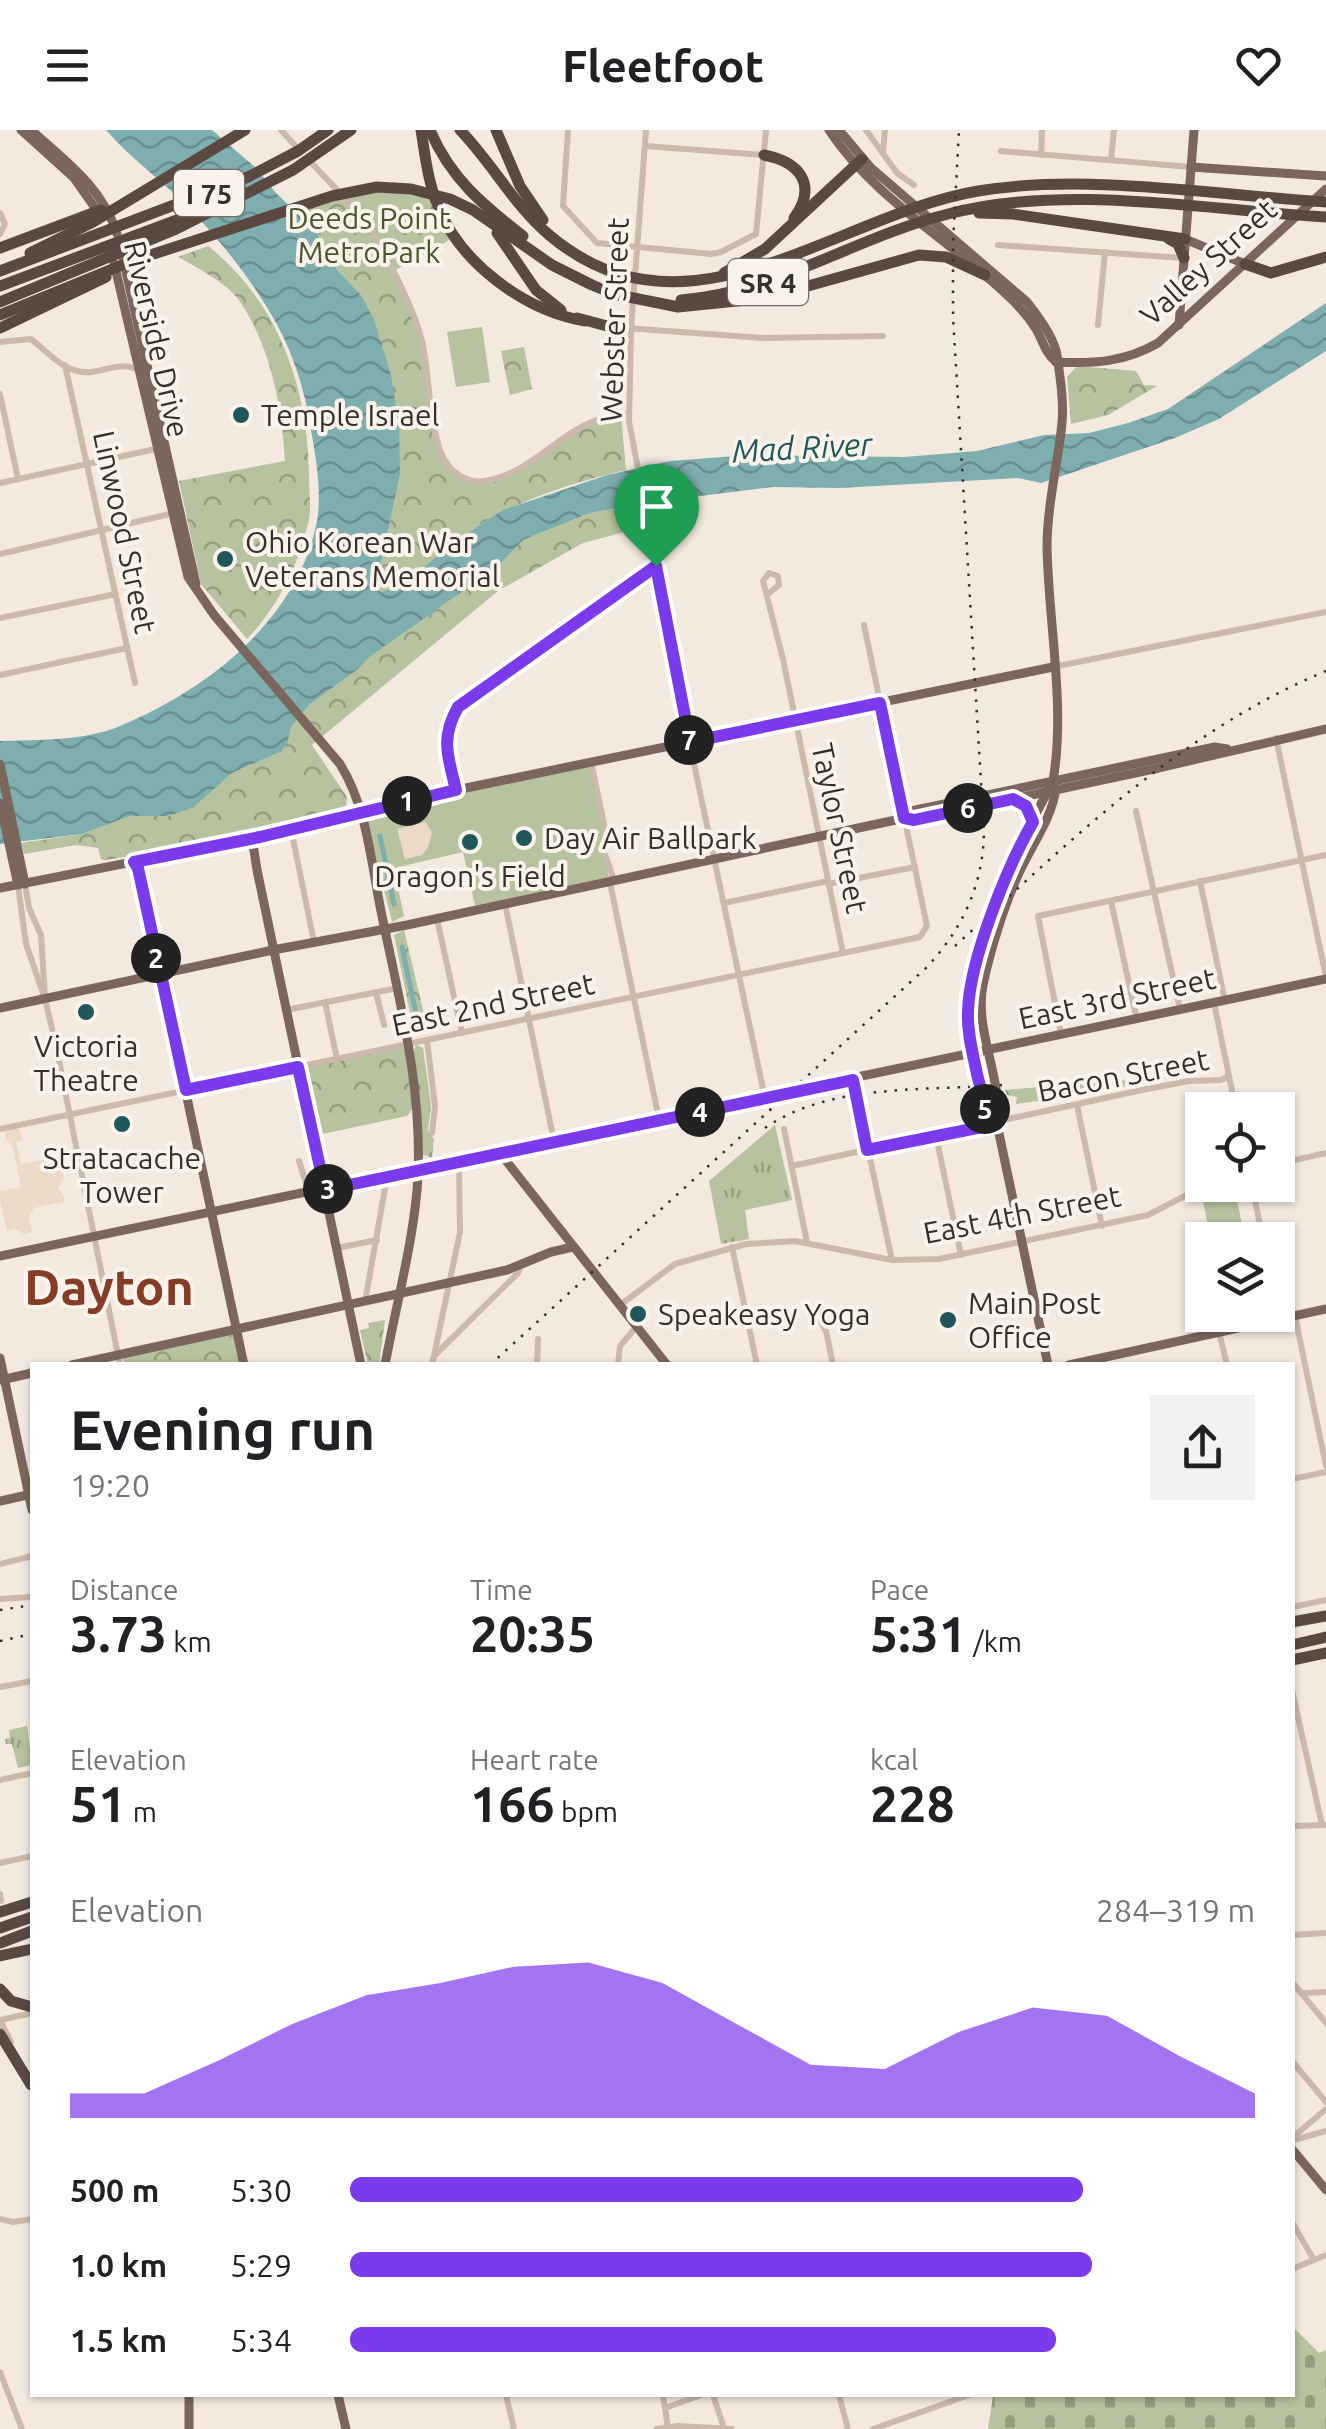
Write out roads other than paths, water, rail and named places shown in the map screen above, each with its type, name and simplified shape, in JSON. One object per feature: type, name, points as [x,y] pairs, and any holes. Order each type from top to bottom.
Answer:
[{"type":"highway","points":[[163,181],[231,130]]},
{"type":"highway","points":[[0,248],[93,224],[245,130]]},
{"type":"highway","name":"I 75","points":[[0,270],[93,224],[239,181],[328,130]]},
{"type":"highway","name":"I 75","points":[[0,286],[240,196],[293,170],[351,130]]},
{"type":"highway","points":[[422,130],[436,202],[464,248],[516,293],[554,313],[611,326]]},
{"type":"highway","points":[[430,130],[452,174],[468,192],[592,286]]},
{"type":"highway","name":"SR 4","points":[[460,130],[538,225],[575,252],[617,272],[654,281],[704,281],[748,273],[882,220],[980,191],[1078,185],[1326,202]]},
{"type":"highway","points":[[496,130],[529,201],[575,252]]},
{"type":"highway","points":[[764,155],[790,163],[803,179],[805,199],[784,232]]},
{"type":"highway","points":[[704,281],[745,263],[784,232],[843,176],[855,159]]},
{"type":"highway","name":"SR 4","points":[[104,270],[353,190],[386,187],[450,199],[552,265],[614,294],[652,300],[701,298],[748,288],[945,214],[978,210]]},
{"type":"highway","points":[[0,328],[240,196]]},
{"type":"highway","points":[[978,210],[1045,200],[1324,217]]},
{"type":"highway","points":[[978,210],[1186,238]]},
{"type":"highway","points":[[484,218],[511,249],[542,296],[584,321]]},
{"type":"highway","points":[[1161,236],[1178,244],[1184,258]]},
{"type":"highway","points":[[652,300],[678,307],[765,298],[920,254],[946,257],[986,276]]},
{"type":"highway","points":[[1246,264],[1270,273],[1326,257]]},
{"type":"highway","points":[[0,302],[104,270]]},
{"type":"highway","points":[[0,316],[104,270]]},
{"type":"highway","points":[[1295,1621],[1326,1616]]},
{"type":"highway","points":[[1295,1643],[1326,1637]]},
{"type":"highway","points":[[1295,1659],[1326,1653]]},
{"type":"highway","points":[[0,1912],[30,1903]]},
{"type":"highway","points":[[0,1928],[30,1918]]},
{"type":"highway","points":[[0,1943],[30,1933]]},
{"type":"highway","points":[[0,1956],[15,1938]]},
{"type":"highway","points":[[0,1956],[26,1950]]},
{"type":"highway","points":[[0,1989],[15,2004],[30,2009]]},
{"type":"highway","points":[[0,2034],[30,2083]]},
{"type":"main road","name":"Riverside Drive","points":[[21,130],[74,178],[100,213],[162,448]]},
{"type":"main road","name":"Riverside Drive","points":[[31,130],[93,187],[113,220],[184,567],[220,622],[348,776],[360,812],[410,1044],[418,1170],[386,1362]]},
{"type":"main road","points":[[829,130],[885,193],[986,276],[1028,318],[1048,356],[1056,362]]},
{"type":"main road","points":[[839,130],[855,159],[1027,302],[1052,341],[1060,381],[1062,422],[1047,544],[1056,757],[1046,822],[1012,888],[984,982],[982,1014],[999,1107],[997,1124],[1047,1362]]},
{"type":"main road","points":[[1179,325],[1194,130]]},
{"type":"main road","points":[[1191,167],[1326,176]]},
{"type":"main road","name":"Valley Street","points":[[1056,362],[1095,363],[1137,355],[1158,343],[1326,188]]},
{"type":"main road","points":[[1186,238],[1246,264]]},
{"type":"main road","points":[[1184,258],[1199,248],[1207,248]]},
{"type":"main road","points":[[1182,296],[1190,306],[1201,305]]},
{"type":"main road","points":[[0,887],[260,837],[591,761],[1053,667]]},
{"type":"main road","points":[[904,818],[911,811],[1052,788],[1326,728]]},
{"type":"main road","points":[[0,1008],[904,818],[914,820],[1013,799],[1084,774],[1215,747],[1228,750]]},
{"type":"main road","points":[[1056,757],[1070,772],[1084,774]]},
{"type":"main road","points":[[0,764],[22,885]]},
{"type":"main road","points":[[997,1124],[984,1109],[968,1018],[971,984],[1005,877],[1052,788]]},
{"type":"main road","points":[[1013,799],[1026,806],[1033,822]]},
{"type":"main road","points":[[0,802],[15,854],[10,873],[0,887]]},
{"type":"main road","points":[[260,837],[253,844],[360,1362]]},
{"type":"main road","points":[[134,862],[243,1362]]},
{"type":"main road","name":"East 3rd Street","points":[[0,1256],[765,1099],[1326,978]]},
{"type":"main road","points":[[500,1153],[665,1362]]},
{"type":"main road","points":[[552,1252],[558,1238],[556,1226]]},
{"type":"main road","points":[[122,1362],[237,1330],[521,1265],[573,1248]]},
{"type":"main road","points":[[1295,1316],[1326,1309]]},
{"type":"main road","points":[[1083,1362],[1219,1332]]},
{"type":"main road","points":[[0,1358],[30,1491]]},
{"type":"main road","points":[[2,1380],[30,1374]]},
{"type":"main road","points":[[0,1502],[30,1495]]},
{"type":"main road","points":[[1295,2153],[1326,2190]]},
{"type":"main road","points":[[189,2397],[189,2429]]},
{"type":"main road","points":[[338,2397],[346,2429]]},
{"type":"street","points":[[281,130],[371,232],[418,328],[446,462],[460,476],[478,482],[518,468],[593,419],[628,414]]},
{"type":"street","points":[[568,130],[563,203],[600,245],[718,254],[756,234],[766,130]]},
{"type":"street","name":"Webster Street","points":[[646,130],[628,414],[690,742],[765,1099]]},
{"type":"street","points":[[866,130],[896,173],[914,186]]},
{"type":"street","points":[[883,154],[885,130]]},
{"type":"street","points":[[1040,155],[1042,130]]},
{"type":"street","points":[[1112,160],[1114,130]]},
{"type":"street","points":[[645,146],[764,155]]},
{"type":"street","points":[[1001,152],[1191,167]]},
{"type":"street","points":[[0,234],[5,230],[2,216]]},
{"type":"street","points":[[998,245],[1184,258]]},
{"type":"street","points":[[1098,325],[1104,252]]},
{"type":"street","points":[[611,326],[763,338],[884,336]]},
{"type":"street","points":[[0,342],[31,338],[64,365],[78,371],[128,366],[139,371]]},
{"type":"street","name":"Linwood Street","points":[[64,365],[135,683]]},
{"type":"street","name":"Linwood Street","points":[[72,392],[72,380],[78,371]]},
{"type":"street","points":[[0,394],[18,479]]},
{"type":"street","points":[[0,483],[162,448]]},
{"type":"street","points":[[0,554],[176,513]]},
{"type":"street","points":[[456,790],[446,735],[458,707],[656,566]]},
{"type":"street","points":[[0,618],[116,594]]},
{"type":"street","name":"Taylor Street","points":[[768,594],[844,953]]},
{"type":"street","points":[[1053,667],[1326,612]]},
{"type":"street","points":[[724,903],[915,867],[864,625]]},
{"type":"street","points":[[0,675],[127,648]]},
{"type":"street","points":[[1276,738],[1326,978]]},
{"type":"street","points":[[591,761],[605,829],[604,852],[660,1120]]},
{"type":"street","points":[[1136,812],[1180,1010]]},
{"type":"street","points":[[291,829],[314,942]]},
{"type":"street","points":[[1061,1036],[1037,918],[1326,855]]},
{"type":"street","name":"East 2nd Street","points":[[0,1130],[924,935],[927,926],[915,867]]},
{"type":"street","points":[[1200,881],[1232,1092]]},
{"type":"street","points":[[22,885],[43,944],[45,998]]},
{"type":"street","points":[[22,885],[25,937],[45,998],[122,1362]]},
{"type":"street","points":[[1110,901],[1136,1020]]},
{"type":"street","points":[[505,904],[554,1142]]},
{"type":"street","points":[[437,919],[462,1033]]},
{"type":"street","points":[[286,1010],[398,987]]},
{"type":"street","points":[[376,992],[384,1026]]},
{"type":"street","points":[[325,1002],[337,1059]]},
{"type":"street","points":[[428,1040],[436,1106],[432,1134]]},
{"type":"street","name":"Bacon Street","points":[[792,1166],[1228,1076]]},
{"type":"street","points":[[853,1080],[892,1260]]},
{"type":"street","points":[[1077,1105],[1102,1226]]},
{"type":"street","points":[[784,1129],[807,1242]]},
{"type":"street","points":[[936,1136],[961,1255]]},
{"type":"street","points":[[1295,1160],[1326,1153]]},
{"type":"street","points":[[299,1161],[309,1193]]},
{"type":"street","points":[[433,1361],[461,1221],[459,1161]]},
{"type":"street","points":[[365,1302],[387,1176]]},
{"type":"street","name":"East 4th Street","points":[[619,1306],[675,1264],[732,1247],[807,1242],[892,1260],[926,1260],[1102,1226],[1161,1210],[1185,1197]]},
{"type":"street","points":[[337,1248],[377,1240]]},
{"type":"street","points":[[732,1247],[756,1362]]},
{"type":"street","points":[[433,1361],[518,1273],[521,1265]]},
{"type":"street","points":[[820,1320],[832,1362]]},
{"type":"street","points":[[1295,1321],[1326,1469],[1295,1479]]},
{"type":"street","points":[[619,1362],[622,1342],[636,1327]]},
{"type":"street","points":[[1219,1332],[1225,1362]]},
{"type":"street","points":[[537,1362],[538,1339]]},
{"type":"street","points":[[0,1564],[30,1556]]},
{"type":"street","points":[[0,1599],[30,1597]]},
{"type":"street","points":[[1295,1606],[1326,1600]]},
{"type":"street","points":[[0,1688],[30,1680]]},
{"type":"street","points":[[1295,1703],[1324,1825],[1295,1826]]},
{"type":"street","points":[[0,1780],[30,1773]]},
{"type":"street","points":[[0,1863],[30,1856]]},
{"type":"street","points":[[1295,1934],[1326,1933]]},
{"type":"street","points":[[1295,1985],[1326,2024]]},
{"type":"street","points":[[1302,1993],[1326,1992]]},
{"type":"street","points":[[30,2011],[0,2020],[30,2082]]},
{"type":"street","points":[[1295,2065],[1326,2106],[1295,2136]]},
{"type":"street","points":[[1295,2138],[1326,2131]]},
{"type":"street","points":[[0,2219],[30,2219]]},
{"type":"street","points":[[1295,2227],[1314,2260]]},
{"type":"street","points":[[1295,2268],[1326,2256]]},
{"type":"street","points":[[0,2372],[22,2429]]},
{"type":"street","points":[[506,2397],[514,2429]]},
{"type":"street","points":[[663,2397],[668,2428]]},
{"type":"street","points":[[665,2408],[695,2397]]},
{"type":"street","points":[[714,2397],[724,2428]]},
{"type":"street","points":[[840,2397],[848,2429]]},
{"type":"street","points":[[874,2429],[963,2397]]},
{"type":"street","points":[[656,2429],[732,2429]]},
{"type":"water","points":[[106,130],[212,130],[256,168],[316,231],[338,271],[361,295],[374,320],[391,375],[399,425],[400,475],[376,587],[381,592],[401,586],[458,539],[503,510],[607,475],[670,461],[748,455],[904,457],[977,451],[1044,435],[1089,433],[1168,409],[1326,303],[1326,351],[1219,419],[1041,483],[1018,478],[840,488],[772,487],[590,513],[523,540],[497,567],[309,705],[291,727],[287,745],[278,753],[232,773],[193,808],[168,816],[130,816],[82,834],[0,844],[0,741],[92,735],[153,711],[186,692],[245,646],[270,619],[307,556],[317,521],[318,476],[308,414],[296,368],[276,323],[251,283],[210,231]]},
{"type":"waterway","points":[[380,836],[394,904]]},
{"type":"waterway","points":[[402,947],[417,1018]]},
{"type":"railway","points":[[493,1362],[927,967],[951,937],[969,905],[980,870],[984,832],[953,317],[959,130]]},
{"type":"railway","points":[[955,946],[1084,829],[1175,757],[1273,696],[1326,671]]},
{"type":"railway","points":[[765,1128],[790,1113],[848,1096],[1003,1085]]},
{"type":"railway","points":[[0,1610],[30,1605]]},
{"type":"railway","points":[[0,1641],[30,1634]]},
{"type":"place","name":"Temple Israel","points":[[241,415]]},
{"type":"place","name":"Ohio Korean War Veterans Memorial","points":[[225,559]]},
{"type":"place","name":"Day Air Ballpark","points":[[524,838]]},
{"type":"place","name":"Dragon's Field","points":[[470,842]]},
{"type":"place","name":"Victoria Theatre","points":[[86,1012]]},
{"type":"place","name":"Stratacache Tower","points":[[122,1124]]},
{"type":"place","name":"Speakeasy Yoga","points":[[638,1314]]},
{"type":"place","name":"Main Post Office","points":[[948,1320]]},
{"type":"district","name":"Dayton","points":[[109,1286]]},
{"type":"park label","name":"Deeds Point MetroPark","points":[[369,235]]},
{"type":"water label","name":"Mad River","points":[[802,447]]}]
